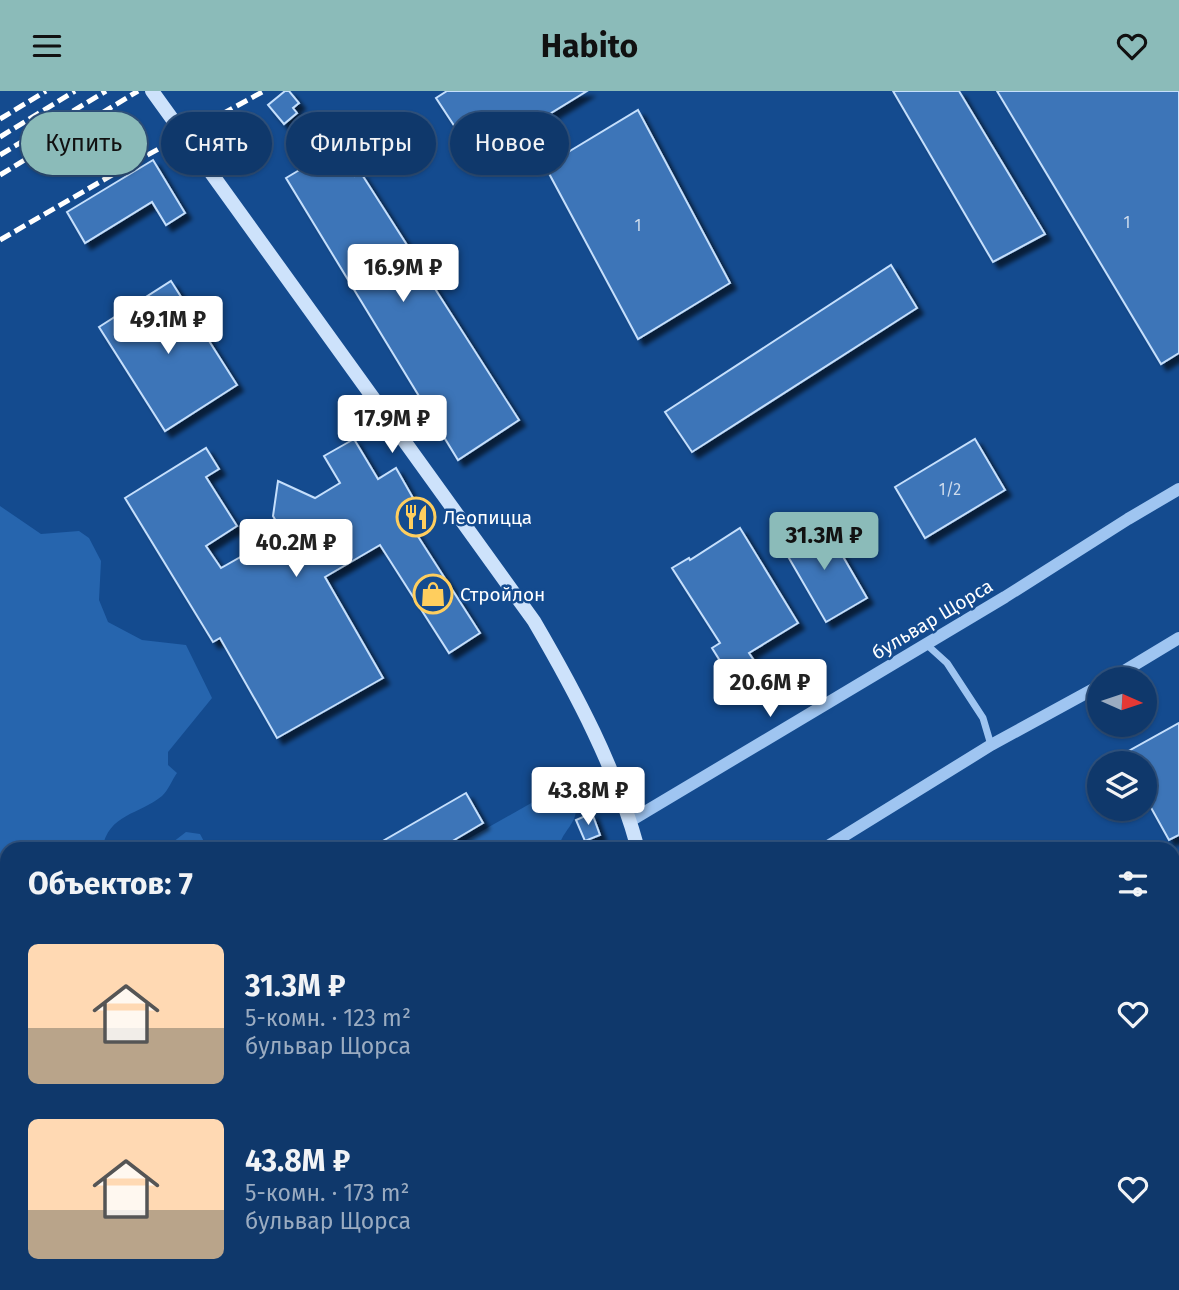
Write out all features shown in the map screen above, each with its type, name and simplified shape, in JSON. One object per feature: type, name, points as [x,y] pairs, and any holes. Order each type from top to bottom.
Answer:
[{"type":"main road","points":[[152,91],[534,621],[598,739],[636,842]]},
{"type":"street","name":"бульвар Щорса","points":[[630,821],[1005,597],[1179,489]]},
{"type":"street","points":[[1131,667],[1179,638]]},
{"type":"street","points":[[926,644],[947,663],[983,717],[991,745]]},
{"type":"street","points":[[834,842],[991,745],[1087,693]]},
{"type":"shaded area","points":[[0,506],[41,534],[79,531],[89,538],[101,561],[99,600],[108,622],[142,640],[186,645],[212,698],[168,752],[168,765],[177,773],[166,791],[153,802],[118,821],[104,842],[0,842]]},
{"type":"shaded area","points":[[570,781],[576,810],[572,823],[560,842],[462,842]]},
{"type":"shaded area","points":[[186,832],[200,834],[204,842],[173,842]]},
{"type":"building","points":[[285,91],[289,91],[299,103],[293,108],[296,112],[286,112],[284,124],[268,105]]},
{"type":"building","points":[[447,91],[587,91],[553,112],[450,112],[450,119],[436,98]]},
{"type":"building","points":[[893,91],[959,91],[1045,234],[993,262]]},
{"type":"building","points":[[997,91],[1179,91],[1179,353],[1161,364]]},
{"type":"building","points":[[638,110],[730,283],[638,339],[550,175],[569,175],[569,152]]},
{"type":"building","points":[[153,160],[185,213],[166,225],[152,202],[85,243],[67,212],[128,175],[147,175],[147,164]]},
{"type":"building","points":[[291,175],[362,175],[519,420],[458,460],[286,178]]},
{"type":"building","points":[[891,265],[917,308],[692,452],[665,412]]},
{"type":"building","points":[[171,281],[237,385],[165,431],[99,327]]},
{"type":"building","points":[[354,439],[378,479],[396,468],[425,519],[412,527],[480,633],[449,653],[380,545],[325,577],[383,678],[277,738],[220,638],[213,642],[125,498],[206,448],[219,469],[206,477],[237,526],[206,546],[221,568],[283,533],[273,516],[278,481],[315,498],[340,483],[324,456]]},
{"type":"building","points":[[975,439],[1005,490],[925,538],[895,487]]},
{"type":"building","points":[[823,522],[867,598],[826,622],[782,546]]},
{"type":"building","points":[[740,528],[798,623],[749,653],[762,672],[737,688],[712,648],[720,643],[672,568],[689,558],[690,560]]},
{"type":"building","points":[[1179,723],[1179,835],[1169,840],[1157,818],[1157,751],[1129,751]]},
{"type":"building","points":[[466,793],[483,823],[451,842],[381,842]]},
{"type":"building","points":[[592,813],[600,835],[585,841],[576,820]]},
{"type":"railway","points":[[0,119],[46,91]]},
{"type":"railway","points":[[0,137],[75,91]]},
{"type":"railway","points":[[0,155],[106,91]]},
{"type":"railway","points":[[0,175],[138,91]]},
{"type":"railway","points":[[0,240],[264,91]]},
{"type":"place","name":"Леопицца","points":[[416,517]]},
{"type":"place","name":"Стройлон","points":[[433,594]]}]
